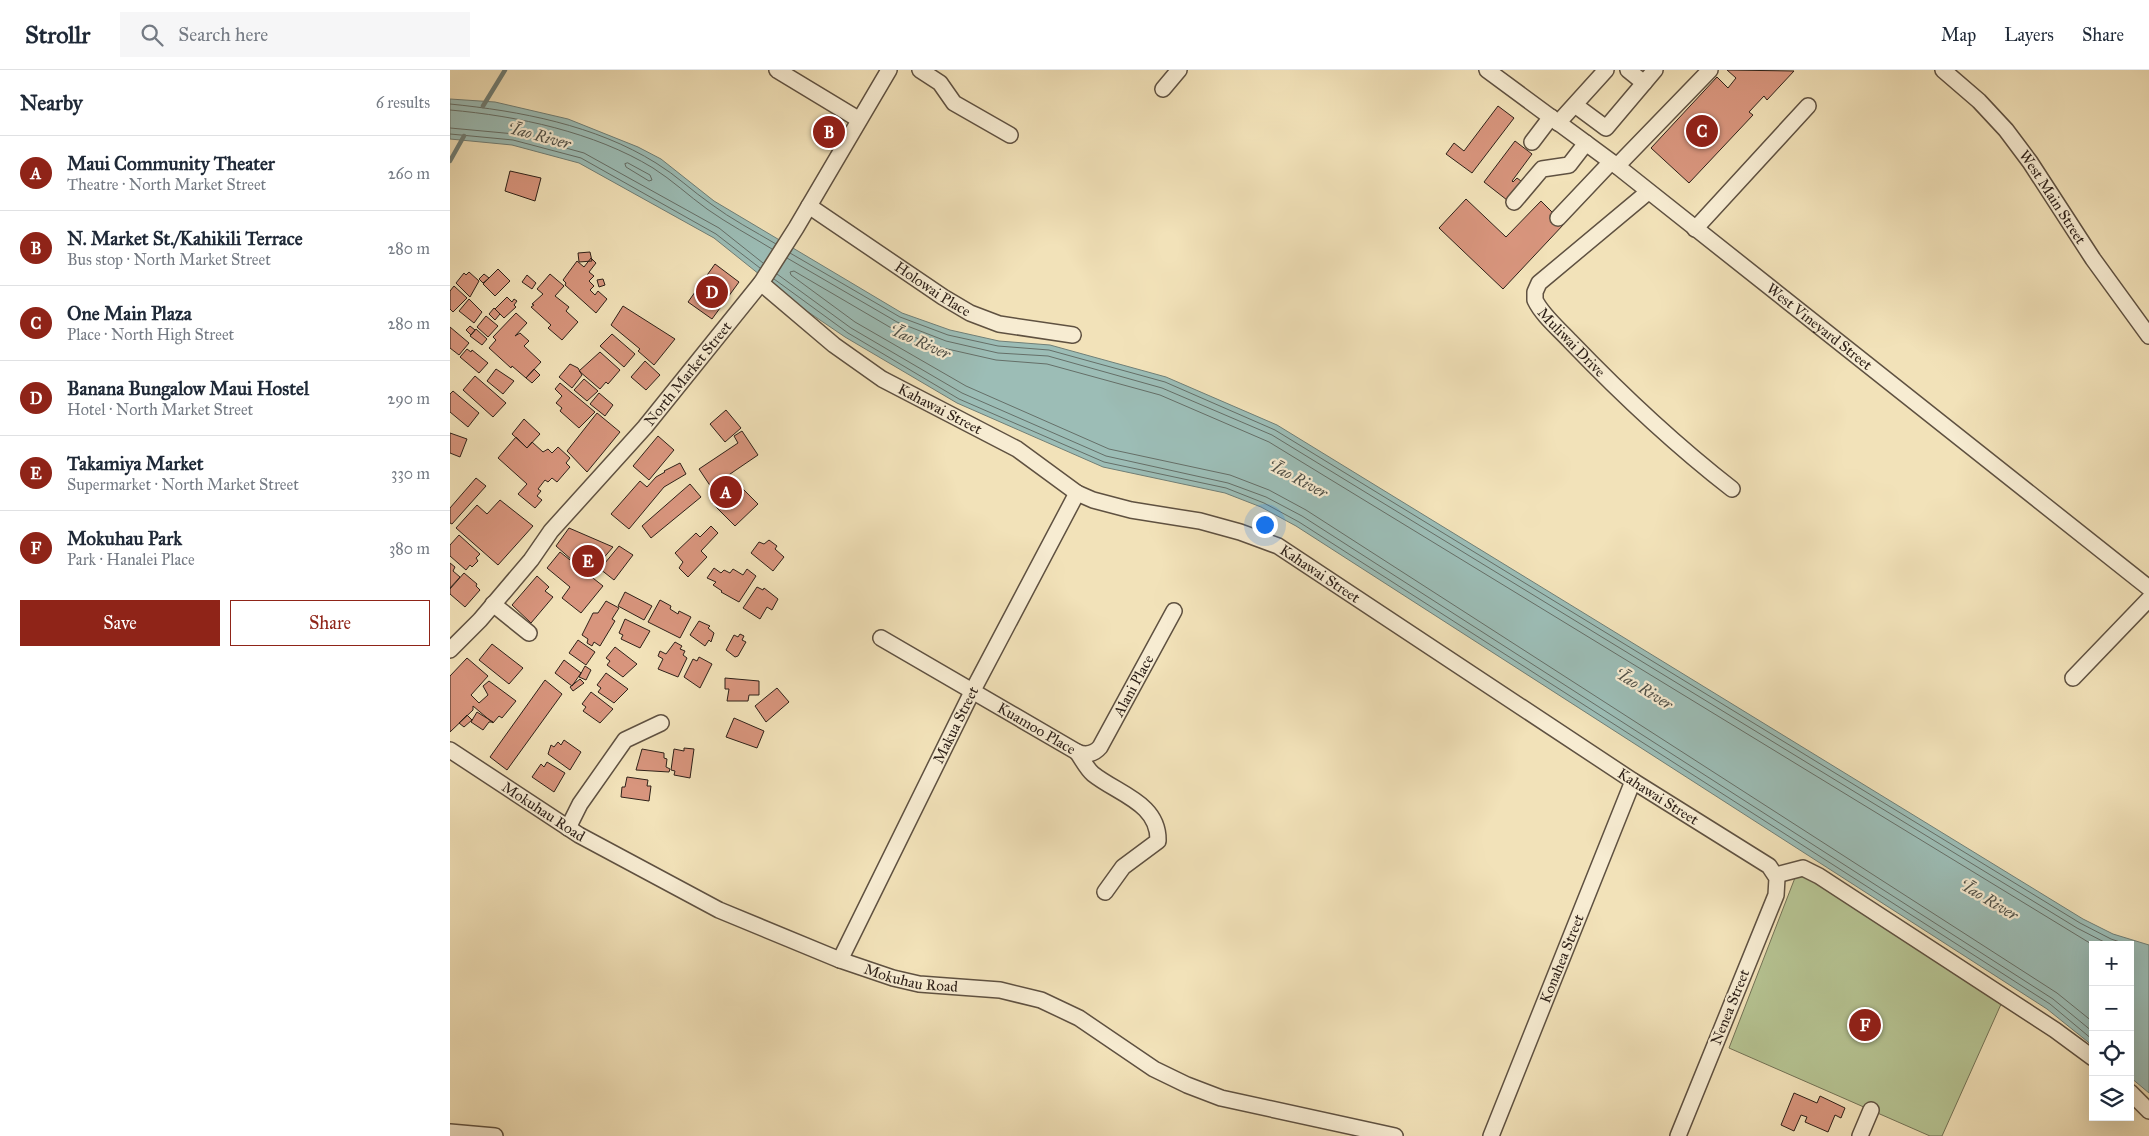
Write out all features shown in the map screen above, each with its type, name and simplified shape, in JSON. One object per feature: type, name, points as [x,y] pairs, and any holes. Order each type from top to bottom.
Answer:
[{"type":"street","points":[[777,70],[858,119]]},
{"type":"street","name":"North Market Street","points":[[450,650],[494,604],[531,560],[555,526],[645,427],[760,283],[809,206],[858,119],[889,70]]},
{"type":"street","points":[[920,70],[940,83],[954,103],[1010,135]]},
{"type":"street","points":[[1163,89],[1179,70]]},
{"type":"street","name":"West Vineyard Street","points":[[1487,70],[1614,164],[2149,588]]},
{"type":"street","points":[[1532,142],[1554,120],[1575,105],[1606,70]]},
{"type":"street","points":[[1628,70],[1644,83]]},
{"type":"street","points":[[1575,105],[1606,128],[1656,70]]},
{"type":"street","points":[[1558,218],[1710,70]]},
{"type":"street","name":"West Main Street","points":[[1943,70],[1979,101],[2006,130],[2030,162],[2093,259],[2149,336]]},
{"type":"street","points":[[1695,230],[1808,106]]},
{"type":"street","points":[[1514,202],[1542,169],[1569,165],[1586,143]]},
{"type":"street","name":"Muliwai Drive","points":[[1648,192],[1539,282],[1535,292],[1535,300],[1594,365],[1653,424],[1693,459],[1732,489]]},
{"type":"street","name":"Holowai Place","points":[[809,206],[943,297],[970,313],[999,324],[1072,335]]},
{"type":"street","name":"Kahawai Street","points":[[760,283],[834,345],[882,379],[1017,448],[1077,493],[1093,500],[1122,508],[1200,521],[1240,532],[1278,546],[1634,781],[1765,863],[1777,877]]},
{"type":"street","name":"Makua Street","points":[[840,960],[972,692],[1077,493]]},
{"type":"street","points":[[2072,678],[2149,600]]},
{"type":"street","points":[[494,604],[529,633]]},
{"type":"street","name":"Alani Place","points":[[1083,753],[1100,747],[1174,611]]},
{"type":"street","name":"Kuamoo Place","points":[[882,638],[972,692],[1083,753]]},
{"type":"street","points":[[568,828],[580,804],[625,740],[661,722]]},
{"type":"street","name":"Mokuhau Road","points":[[450,750],[568,828],[720,910],[840,960],[893,978],[919,984],[1000,990],[1041,1000],[1079,1018],[1154,1069],[1187,1086],[1221,1098],[1395,1136]]},
{"type":"street","points":[[1083,753],[1092,774],[1126,793],[1138,803],[1158,827],[1158,841],[1123,867],[1105,892]]},
{"type":"street","name":"Konahea Street","points":[[1491,1136],[1634,781]]},
{"type":"street","points":[[1777,877],[1803,868],[1819,876],[2055,1030],[2089,1055]]},
{"type":"street","name":"Nenea Street","points":[[1678,1136],[1776,894],[1777,877]]},
{"type":"street","points":[[2134,1096],[2149,1111]]},
{"type":"street","points":[[1860,1136],[1871,1110]]},
{"type":"street","points":[[450,1132],[495,1136]]},
{"type":"green space","points":[[1798,870],[2002,1002],[1942,1136],[1930,1136],[1729,1048]]},
{"type":"water","name":"ʻĪao River","points":[[450,99],[495,102],[568,119],[638,147],[661,159],[714,201],[902,313],[950,330],[999,341],[1050,345],[1166,377],[1277,425],[2083,919],[2113,934],[2149,945],[2149,1093],[2134,1080],[2134,941],[2089,941],[2089,1043],[2047,1009],[1296,526],[1261,507],[1225,493],[1103,467],[957,403],[845,337],[795,303],[714,238],[579,163],[512,145],[450,139]]},
{"type":"building","points":[[1727,70],[1794,71],[1767,100],[1764,96],[1749,112],[1753,115],[1689,183],[1651,148],[1717,77],[1728,88],[1736,78]]},
{"type":"building","points":[[1498,106],[1514,118],[1472,173],[1446,154],[1454,143],[1464,151]]},
{"type":"building","points":[[1515,141],[1532,154],[1512,181],[1517,178],[1521,181],[1507,200],[1484,182]]},
{"type":"building","points":[[510,171],[541,178],[535,201],[505,191]]},
{"type":"building","points":[[1466,199],[1506,237],[1541,201],[1564,224],[1503,289],[1439,228]]},
{"type":"building","points":[[590,252],[592,261],[579,262],[578,253]]},
{"type":"building","points":[[591,258],[596,263],[589,272],[594,276],[589,281],[594,286],[590,290],[595,295],[598,291],[607,299],[596,313],[565,285],[566,283],[563,280],[577,261],[584,267]]},
{"type":"building","points":[[715,264],[739,282],[712,319],[688,302]]},
{"type":"building","points":[[498,269],[510,281],[495,296],[483,284]]},
{"type":"building","points":[[469,272],[479,281],[470,297],[456,283],[464,273],[466,275]]},
{"type":"building","points":[[484,274],[489,278],[483,283],[479,279]]},
{"type":"building","points":[[550,274],[564,286],[555,296],[569,307],[566,311],[578,322],[562,340],[548,328],[551,325],[531,307],[543,294],[537,289]]},
{"type":"building","points":[[527,275],[536,283],[532,289],[522,282]]},
{"type":"building","points":[[603,279],[605,285],[599,287],[597,280]]},
{"type":"building","points":[[454,286],[467,298],[453,312],[450,309],[450,291]]},
{"type":"building","points":[[507,297],[512,302],[514,299],[517,301],[514,305],[516,307],[504,318],[495,309]]},
{"type":"building","points":[[469,299],[482,312],[474,323],[459,311]]},
{"type":"building","points":[[623,306],[675,339],[654,365],[638,351],[640,349],[611,325]]},
{"type":"building","points":[[494,308],[500,314],[495,320],[489,314]]},
{"type":"building","points":[[516,313],[527,323],[515,336],[520,333],[529,341],[524,346],[541,362],[526,378],[512,366],[511,368],[489,348],[496,340],[493,337]]},
{"type":"building","points":[[486,316],[498,326],[488,337],[477,327]]},
{"type":"building","points":[[470,326],[475,330],[471,335],[466,330]]},
{"type":"building","points":[[450,327],[469,343],[459,355],[450,348]]},
{"type":"building","points":[[476,329],[487,339],[482,345],[470,336]]},
{"type":"building","points":[[612,334],[635,354],[624,367],[600,346]]},
{"type":"building","points":[[467,349],[471,352],[472,350],[488,363],[479,373],[460,357]]},
{"type":"building","points":[[600,352],[620,370],[608,384],[606,382],[600,389],[579,371]]},
{"type":"building","points":[[645,361],[660,375],[646,390],[631,377]]},
{"type":"building","points":[[570,364],[578,368],[582,375],[572,388],[559,377]]},
{"type":"building","points":[[496,369],[514,381],[503,394],[487,381]]},
{"type":"building","points":[[534,369],[540,375],[532,383],[526,378]]},
{"type":"building","points":[[475,376],[506,403],[493,417],[463,390]]},
{"type":"building","points":[[584,379],[598,391],[587,401],[574,390]]},
{"type":"building","points":[[560,383],[595,412],[579,428],[560,411],[562,408],[556,403],[562,396],[555,389]]},
{"type":"building","points":[[453,391],[479,413],[468,427],[450,412],[450,394]]},
{"type":"building","points":[[599,393],[613,405],[605,416],[590,404]]},
{"type":"building","points":[[726,410],[741,428],[725,442],[710,424]]},
{"type":"building","points":[[597,413],[620,432],[587,472],[567,451]]},
{"type":"building","points":[[524,419],[540,434],[527,448],[512,434]]},
{"type":"building","points":[[742,431],[758,455],[711,487],[699,469],[738,443],[734,436]]},
{"type":"building","points":[[450,433],[467,439],[460,457],[450,453]]},
{"type":"building","points":[[658,436],[674,450],[649,480],[633,466]]},
{"type":"building","points":[[516,437],[527,448],[532,442],[543,452],[548,449],[552,453],[558,447],[570,458],[566,463],[570,467],[557,482],[552,478],[548,482],[545,480],[538,489],[541,491],[537,496],[542,500],[535,508],[518,494],[527,484],[498,458]]},
{"type":"building","points":[[680,463],[686,474],[664,487],[629,529],[611,514],[640,481],[647,487],[664,471]]},
{"type":"building","points":[[476,478],[486,486],[452,524],[450,523],[450,508]]},
{"type":"building","points":[[732,483],[737,487],[739,485],[758,504],[735,526],[712,503]]},
{"type":"building","points":[[690,484],[701,497],[651,538],[642,526]]},
{"type":"building","points":[[500,500],[533,526],[498,565],[456,528],[477,505],[487,514]]},
{"type":"building","points":[[711,526],[718,533],[701,551],[707,557],[688,577],[679,568],[683,562],[675,553],[696,533],[700,537]]},
{"type":"building","points":[[569,528],[613,547],[589,575],[556,546]]},
{"type":"building","points":[[459,535],[480,554],[476,558],[478,561],[472,567],[470,565],[466,570],[450,556],[450,545]]},
{"type":"building","points":[[769,540],[777,546],[775,549],[784,557],[773,571],[751,553],[759,542],[764,544]]},
{"type":"building","points":[[619,546],[633,555],[614,580],[600,569]]},
{"type":"building","points":[[560,552],[603,586],[581,613],[562,598],[570,587],[547,568]]},
{"type":"building","points":[[450,563],[455,567],[453,571],[460,577],[450,588]]},
{"type":"building","points":[[714,568],[721,573],[724,570],[730,573],[733,569],[743,575],[747,569],[756,576],[739,602],[721,592],[713,585],[716,582],[707,578]]},
{"type":"building","points":[[464,573],[477,584],[476,586],[480,590],[465,607],[450,594],[450,589]]},
{"type":"building","points":[[537,576],[549,587],[545,591],[553,597],[531,623],[512,605]]},
{"type":"building","points":[[757,587],[763,590],[764,588],[778,599],[772,610],[767,607],[760,619],[743,608]]},
{"type":"building","points":[[625,592],[652,606],[644,620],[618,606]]},
{"type":"building","points":[[660,600],[671,606],[670,609],[678,614],[679,611],[691,617],[680,638],[648,622]]},
{"type":"building","points":[[606,601],[619,608],[612,619],[615,621],[600,646],[594,642],[592,646],[587,643],[588,639],[582,635],[593,613],[598,613]]},
{"type":"building","points":[[625,619],[650,631],[640,648],[621,639],[623,635],[619,633]]},
{"type":"building","points":[[699,621],[710,626],[708,628],[714,633],[711,642],[709,640],[705,646],[690,635]]},
{"type":"building","points":[[740,634],[744,636],[742,640],[746,642],[738,656],[735,657],[726,650],[734,635],[738,637]]},
{"type":"building","points":[[578,640],[595,652],[586,665],[569,653]]},
{"type":"building","points":[[675,642],[682,646],[680,649],[685,651],[683,655],[687,658],[678,677],[658,669],[663,659],[658,656],[660,651],[666,654]]},
{"type":"building","points":[[492,644],[523,668],[509,684],[479,660]]},
{"type":"building","points":[[615,647],[637,664],[623,677],[607,665],[610,661],[606,658]]},
{"type":"building","points":[[699,657],[712,664],[700,688],[684,677],[693,659],[697,661]]},
{"type":"building","points":[[467,658],[488,676],[471,695],[479,703],[488,695],[483,686],[489,681],[516,701],[502,718],[499,716],[493,723],[473,706],[473,710],[450,732],[450,676]]},
{"type":"building","points":[[564,660],[581,673],[572,686],[555,673]]},
{"type":"building","points":[[585,666],[591,670],[586,680],[579,677]]},
{"type":"building","points":[[606,673],[628,689],[614,703],[598,692],[601,688],[597,685]]},
{"type":"building","points":[[725,678],[759,681],[759,695],[749,695],[748,701],[727,701],[729,689],[725,689]]},
{"type":"building","points":[[580,679],[584,683],[573,691],[570,687]]},
{"type":"building","points":[[545,680],[562,694],[507,770],[490,757]]},
{"type":"building","points":[[777,688],[789,702],[766,722],[755,706]]},
{"type":"building","points":[[591,692],[613,709],[600,723],[583,711],[586,707],[582,704]]},
{"type":"building","points":[[477,712],[493,722],[489,722],[483,730],[471,722]]},
{"type":"building","points":[[467,715],[472,720],[464,727],[459,723]]},
{"type":"building","points":[[734,718],[764,731],[757,748],[726,737]]},
{"type":"building","points":[[564,740],[581,752],[570,770],[548,754],[551,745],[554,747],[558,742],[561,745]]},
{"type":"building","points":[[684,748],[694,749],[690,778],[674,775],[675,771],[671,770],[674,749],[684,751]]},
{"type":"building","points":[[642,749],[664,753],[664,758],[667,759],[666,767],[670,769],[669,772],[636,770]]},
{"type":"building","points":[[547,762],[565,773],[554,792],[532,777],[541,764],[544,767]]},
{"type":"building","points":[[627,777],[648,780],[647,786],[651,786],[649,801],[621,797],[622,787],[625,787]]},
{"type":"building","points":[[1794,1093],[1817,1103],[1820,1096],[1845,1108],[1841,1118],[1835,1115],[1828,1132],[1805,1122],[1807,1117],[1801,1115],[1794,1131],[1781,1125]]},
{"type":"waterway","points":[[483,106],[505,70]]},
{"type":"waterway","points":[[450,161],[464,136]]},
{"type":"place","name":"One Main Plaza","points":[[1702,131]]},
{"type":"place","name":"N. Market St./Kahikili Terrace","points":[[829,132]]},
{"type":"place","name":"Banana Bungalow Maui Hostel","points":[[712,292]]},
{"type":"place","name":"Maui Community Theater","points":[[726,492]]},
{"type":"place","name":"Takamiya Market","points":[[588,561]]},
{"type":"place","name":"Mokuhau Park","points":[[1865,1025]]}]
